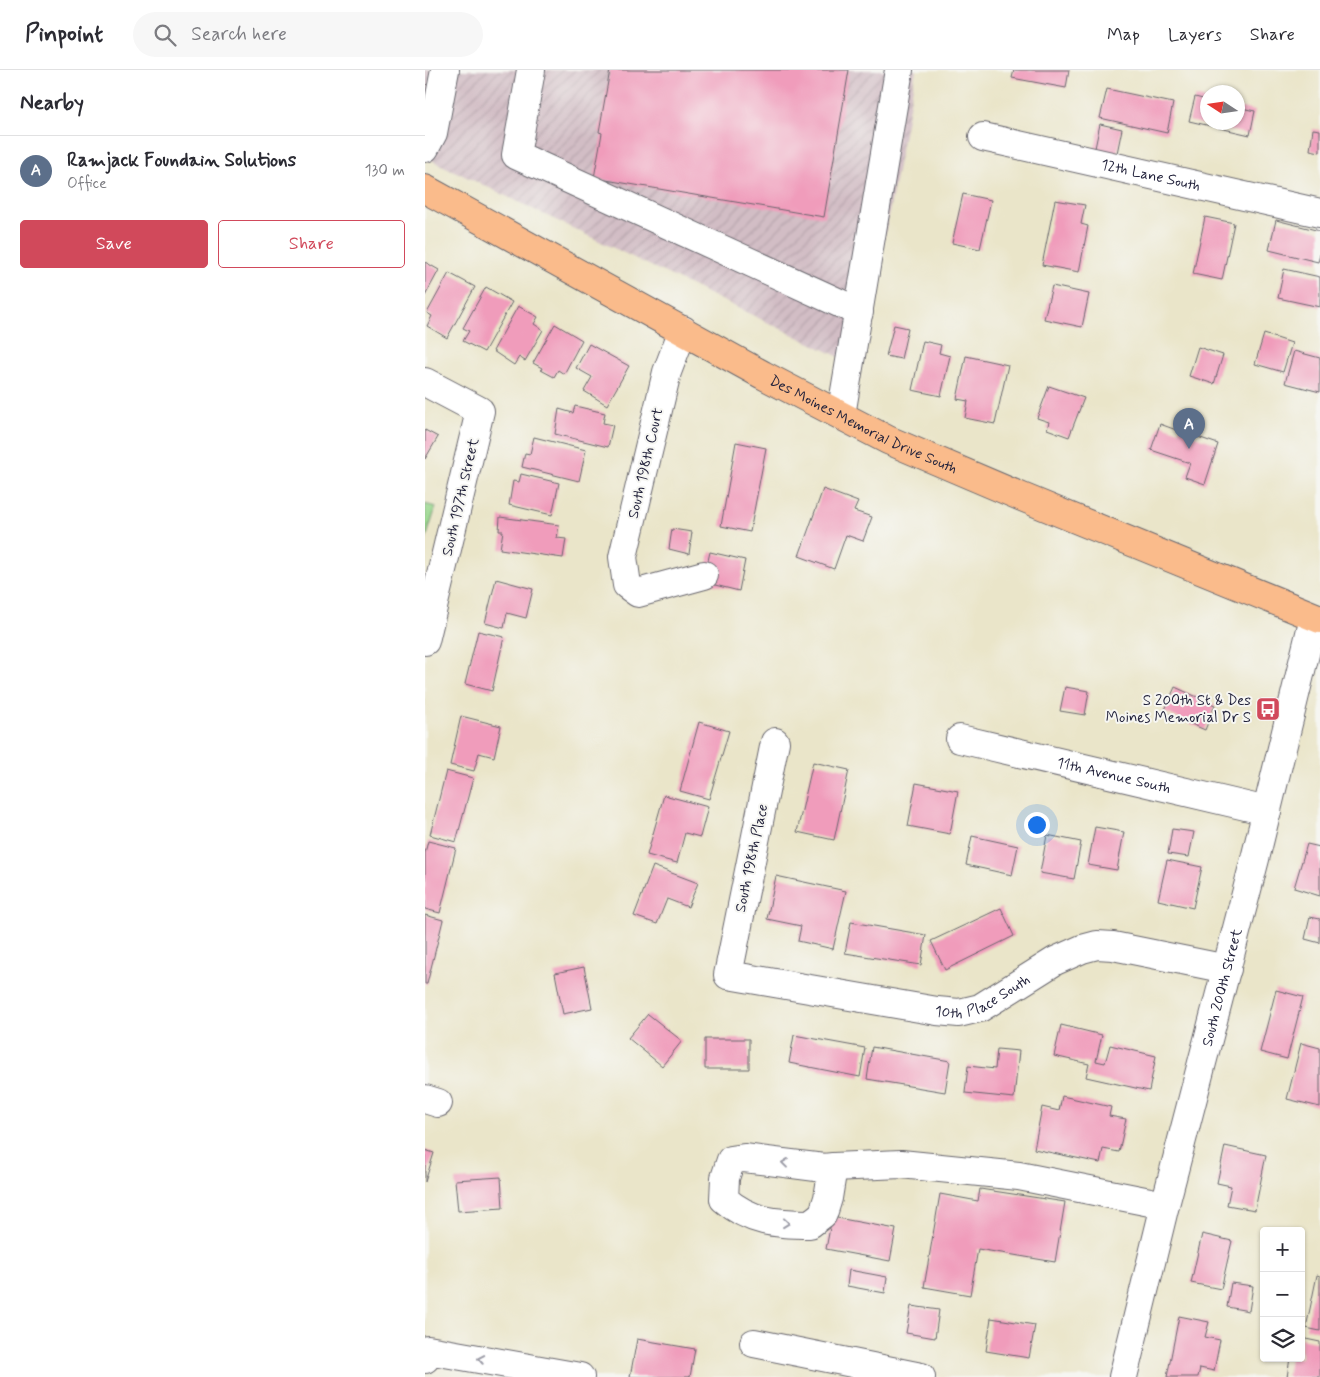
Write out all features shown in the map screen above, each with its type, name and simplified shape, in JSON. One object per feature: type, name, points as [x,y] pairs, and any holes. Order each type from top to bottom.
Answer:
[{"type":"main road","name":"Des Moines Memorial Drive South","points":[[425,189],[763,375],[888,440],[1022,498],[1318,611]]},
{"type":"street","points":[[425,148],[433,133],[445,70]]},
{"type":"street","points":[[531,70],[516,155],[859,312]]},
{"type":"street","points":[[841,415],[899,70]]},
{"type":"street","name":"12th Lane South","points":[[983,138],[1320,213]]},
{"type":"street","name":"South 198th Court","points":[[683,330],[667,372],[623,557],[627,585],[638,592],[704,575]]},
{"type":"street","name":"South 197th Street","points":[[425,382],[480,411],[425,641]]},
{"type":"street","name":"South 200th Street","points":[[1123,1377],[1165,1205],[1318,611]]},
{"type":"street","name":"11th Avenue South","points":[[960,739],[1267,811]]},
{"type":"street","name":"South 198th Place","points":[[728,975],[775,742]]},
{"type":"street","name":"10th Place South","points":[[728,975],[937,1011],[959,1013],[980,1008],[1055,961],[1081,949],[1097,945],[1113,946],[1227,970]]},
{"type":"street","points":[[833,1167],[901,1164],[1019,1176],[1165,1205]]},
{"type":"street","points":[[754,1343],[921,1377]]},
{"type":"street","points":[[425,1359],[428,1350],[580,1377]]},
{"type":"shaded area","points":[[425,70],[916,70],[860,367],[425,157]]},
{"type":"green space","points":[[425,504],[436,507],[425,542]]},
{"type":"building","points":[[610,70],[849,70],[824,217],[594,178],[602,133],[599,132]]},
{"type":"building","points":[[1014,70],[1069,70],[1066,88],[1012,78]]},
{"type":"building","points":[[1107,89],[1173,103],[1167,133],[1100,118]]},
{"type":"building","points":[[1195,97],[1200,98],[1200,124],[1189,121]]},
{"type":"building","points":[[1245,109],[1255,111],[1250,135],[1228,130],[1245,130]]},
{"type":"building","points":[[1100,124],[1122,129],[1116,158],[1094,153]]},
{"type":"building","points":[[1313,129],[1320,130],[1320,152],[1310,150]]},
{"type":"building","points":[[963,194],[991,200],[980,249],[952,243]]},
{"type":"building","points":[[1055,200],[1085,205],[1081,224],[1088,226],[1079,272],[1042,265]]},
{"type":"building","points":[[1205,217],[1234,223],[1222,280],[1193,274]]},
{"type":"building","points":[[1276,220],[1320,231],[1320,255],[1318,262],[1269,250]]},
{"type":"building","points":[[425,262],[439,270],[425,296]]},
{"type":"building","points":[[1284,269],[1320,277],[1320,307],[1278,298]]},
{"type":"building","points":[[449,273],[475,287],[447,338],[427,326],[432,316],[427,313]]},
{"type":"building","points":[[1052,286],[1089,294],[1082,327],[1044,319]]},
{"type":"building","points":[[486,287],[512,302],[484,352],[463,341],[469,331],[463,328]]},
{"type":"building","points":[[518,306],[538,317],[534,324],[543,330],[525,361],[519,357],[514,365],[493,351]]},
{"type":"building","points":[[555,324],[582,340],[564,374],[558,370],[554,377],[533,363]]},
{"type":"building","points":[[894,325],[908,328],[901,359],[886,356]]},
{"type":"building","points":[[1264,334],[1292,343],[1283,372],[1255,364]]},
{"type":"building","points":[[923,341],[941,345],[939,353],[950,356],[941,396],[912,390]]},
{"type":"building","points":[[589,344],[629,366],[607,405],[584,391],[592,377],[576,368]]},
{"type":"building","points":[[1198,347],[1223,355],[1214,384],[1189,376]]},
{"type":"building","points":[[1294,351],[1320,358],[1320,392],[1285,383]]},
{"type":"building","points":[[966,356],[1008,365],[995,424],[965,418],[968,401],[957,399]]},
{"type":"building","points":[[1049,386],[1084,398],[1069,437],[1047,429],[1049,422],[1037,418]]},
{"type":"building","points":[[575,406],[605,413],[603,423],[613,425],[608,447],[555,434],[559,409],[573,413]]},
{"type":"building","points":[[1182,423],[1195,427],[1192,435],[1218,444],[1205,484],[1185,477],[1190,463],[1151,450],[1160,424],[1179,431]]},
{"type":"building","points":[[425,430],[438,437],[425,459]]},
{"type":"building","points":[[534,437],[586,450],[579,481],[522,467],[525,453],[530,454]]},
{"type":"building","points":[[736,442],[766,448],[750,532],[721,526]]},
{"type":"building","points":[[521,474],[559,483],[552,515],[509,505],[513,481],[519,482]]},
{"type":"building","points":[[823,489],[858,502],[854,511],[872,517],[863,541],[846,535],[834,569],[799,556]]},
{"type":"building","points":[[500,517],[559,525],[557,538],[566,539],[563,558],[500,549],[503,531],[499,531]]},
{"type":"building","points":[[672,529],[692,532],[689,554],[669,549]]},
{"type":"building","points":[[710,552],[745,560],[739,591],[703,582]]},
{"type":"building","points":[[496,579],[533,589],[526,618],[507,613],[504,628],[485,623]]},
{"type":"building","points":[[478,631],[504,637],[492,691],[465,684]]},
{"type":"building","points":[[1065,687],[1089,691],[1085,715],[1060,711]]},
{"type":"building","points":[[1175,687],[1215,705],[1205,730],[1164,712]]},
{"type":"building","points":[[461,716],[501,726],[494,757],[479,753],[474,771],[450,765]]},
{"type":"building","points":[[699,722],[729,731],[709,799],[680,791]]},
{"type":"building","points":[[813,762],[849,770],[834,840],[797,832]]},
{"type":"building","points":[[446,771],[473,778],[456,842],[430,835]]},
{"type":"building","points":[[916,783],[958,791],[950,834],[908,826]]},
{"type":"building","points":[[664,795],[708,807],[700,837],[685,833],[677,863],[647,855]]},
{"type":"building","points":[[1095,827],[1124,832],[1117,870],[1088,865]]},
{"type":"building","points":[[1172,829],[1194,832],[1189,857],[1168,854]]},
{"type":"building","points":[[1047,835],[1081,842],[1074,879],[1040,873]]},
{"type":"building","points":[[972,836],[1018,846],[1012,875],[966,865]]},
{"type":"building","points":[[428,841],[456,848],[440,913],[425,909],[425,853]]},
{"type":"building","points":[[1307,844],[1320,847],[1320,896],[1294,888]]},
{"type":"building","points":[[1167,860],[1202,867],[1193,908],[1158,900]]},
{"type":"building","points":[[653,866],[698,883],[688,907],[667,899],[657,924],[634,916]]},
{"type":"building","points":[[776,876],[846,891],[833,949],[798,941],[801,926],[767,919]]},
{"type":"building","points":[[1001,908],[1014,936],[945,970],[931,941]]},
{"type":"building","points":[[425,915],[443,920],[427,984],[425,984]]},
{"type":"building","points":[[1310,917],[1320,919],[1320,943],[1305,939]]},
{"type":"building","points":[[851,922],[926,935],[921,965],[845,953]]},
{"type":"building","points":[[584,967],[592,1008],[563,1014],[555,973]]},
{"type":"building","points":[[1276,990],[1303,997],[1287,1059],[1260,1052]]},
{"type":"building","points":[[648,1014],[682,1041],[662,1066],[628,1038]]},
{"type":"building","points":[[1061,1025],[1102,1035],[1096,1061],[1105,1063],[1110,1045],[1156,1056],[1149,1091],[1086,1077],[1089,1064],[1054,1056]]},
{"type":"building","points":[[794,1035],[865,1048],[860,1077],[789,1063]]},
{"type":"building","points":[[705,1039],[749,1039],[749,1069],[705,1069]]},
{"type":"building","points":[[1301,1043],[1320,1048],[1320,1107],[1287,1099]]},
{"type":"building","points":[[872,1047],[950,1061],[945,1092],[867,1079]]},
{"type":"building","points":[[997,1049],[1019,1051],[1014,1098],[965,1093],[968,1066],[995,1069]]},
{"type":"building","points":[[1062,1096],[1111,1107],[1109,1116],[1126,1119],[1119,1152],[1103,1149],[1100,1163],[1034,1149],[1042,1107],[1059,1111]]},
{"type":"building","points":[[1225,1146],[1266,1155],[1255,1210],[1227,1205],[1231,1186],[1217,1183]]},
{"type":"building","points":[[425,1150],[434,1153],[425,1182]]},
{"type":"building","points":[[501,1177],[503,1208],[458,1211],[455,1180]]},
{"type":"building","points":[[980,1189],[1065,1202],[1055,1262],[978,1249],[970,1295],[924,1287],[940,1194],[978,1201]]},
{"type":"building","points":[[832,1217],[896,1229],[890,1261],[826,1249]]},
{"type":"building","points":[[1202,1234],[1232,1241],[1221,1289],[1191,1283]]},
{"type":"building","points":[[849,1270],[887,1277],[885,1293],[847,1286]]},
{"type":"building","points":[[1317,1275],[1320,1276],[1320,1331],[1306,1328]]},
{"type":"building","points":[[1231,1283],[1253,1286],[1249,1311],[1227,1307]]},
{"type":"building","points":[[911,1306],[939,1310],[935,1338],[906,1333]]},
{"type":"building","points":[[1179,1316],[1209,1322],[1205,1337],[1220,1340],[1214,1371],[1200,1368],[1198,1377],[1167,1377]]},
{"type":"building","points":[[991,1318],[1035,1325],[1029,1358],[986,1351]]},
{"type":"building","points":[[637,1339],[695,1349],[690,1377],[630,1377]]},
{"type":"building","points":[[1305,1339],[1320,1342],[1320,1377],[1287,1377],[1289,1362],[1305,1362]]},
{"type":"place","name":"Ramjack Foundain Solutions","points":[[1189,449]]},
{"type":"place","name":"S 200th St & Des Moines Memorial Dr S","points":[[1268,709]]}]
